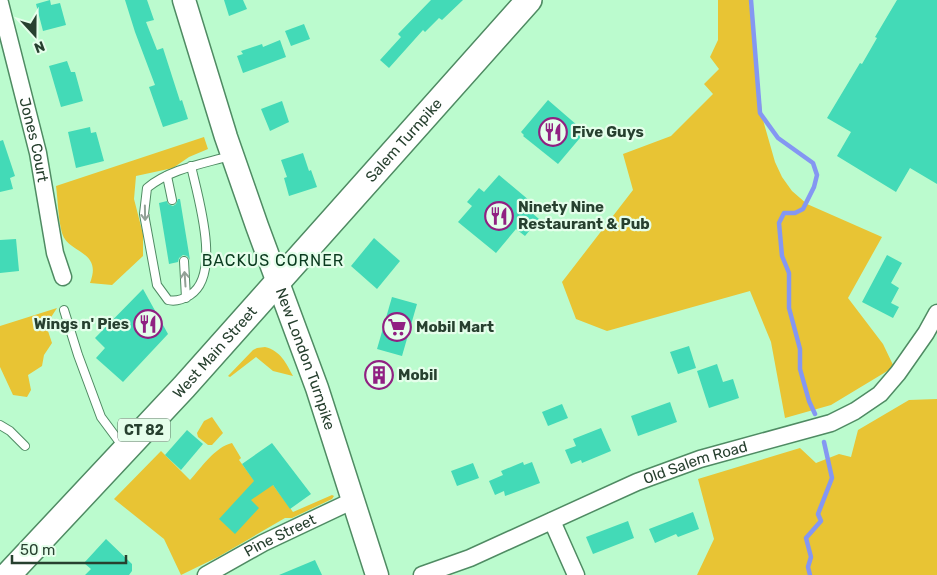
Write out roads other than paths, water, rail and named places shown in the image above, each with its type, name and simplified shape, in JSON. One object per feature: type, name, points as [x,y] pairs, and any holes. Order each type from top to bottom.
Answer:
[{"type":"main road","name":"New London Turnpike","points":[[184,0],[207,81],[232,156],[311,369],[377,575]]},
{"type":"main road","name":"Salem Turnpike","points":[[278,283],[529,0]]},
{"type":"main road","name":"West Main Street","points":[[8,575],[278,283]]},
{"type":"street","name":"Jones Court","points":[[0,3],[38,153],[55,252],[63,277]]},
{"type":"street","name":"Old Salem Road","points":[[422,575],[470,558],[637,482],[700,458],[831,423],[855,411],[880,394],[932,338],[937,313]]},
{"type":"street","name":"Pine Street","points":[[206,575],[263,543],[354,500]]},
{"type":"street","points":[[552,521],[576,575]]},
{"type":"lane","points":[[191,166],[205,233],[205,272],[197,291],[176,302],[168,300],[157,284],[144,214],[147,188],[158,179],[191,166],[232,156]]},
{"type":"lane","points":[[167,176],[172,200]]},
{"type":"lane","points":[[184,261],[186,298]]},
{"type":"lane","points":[[64,310],[101,417],[125,450]]},
{"type":"lane","points":[[0,425],[10,431],[25,446]]},
{"type":"waterway","points":[[751,0],[760,113],[778,138],[813,163],[817,175],[814,187],[803,209],[795,213],[784,213],[779,223],[782,256],[789,273],[789,308],[800,349],[800,369],[809,401],[815,414]]},
{"type":"waterway","points":[[810,575],[808,567],[811,557],[806,538],[821,521],[818,514],[832,478],[824,442]]},
{"type":"place","name":"Five Guys","points":[[553,132]]},
{"type":"place","name":"Ninety Nine Restaurant & Pub","points":[[499,216]]},
{"type":"place","name":"Wings n' Pies","points":[[148,324]]},
{"type":"place","name":"Mobil Mart","points":[[397,327]]},
{"type":"place","name":"Mobil","points":[[379,375]]},
{"type":"district","name":"BACKUS CORNER","points":[[273,260]]}]
